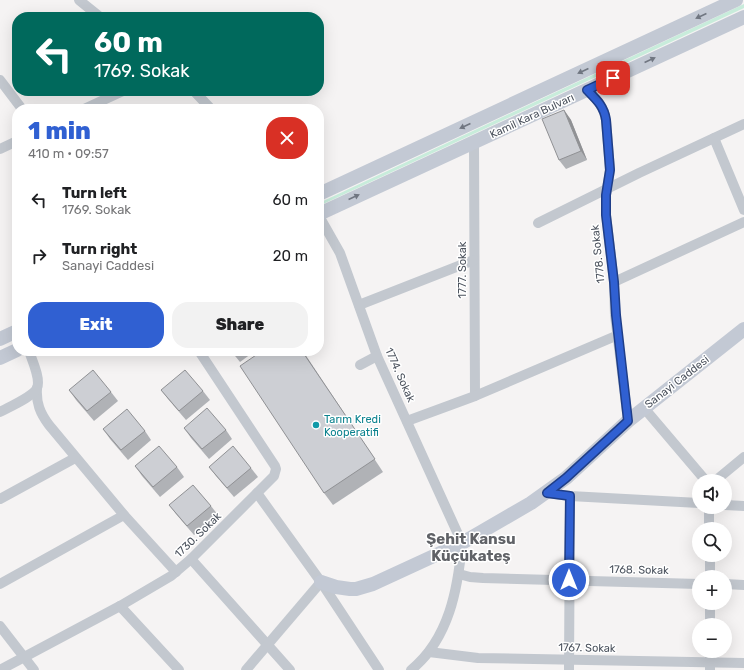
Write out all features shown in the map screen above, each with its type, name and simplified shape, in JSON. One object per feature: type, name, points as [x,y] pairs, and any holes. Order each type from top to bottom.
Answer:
[{"type":"main road","name":"Kamil Kara Bulvarı","points":[[324,192],[722,4],[736,0]]},
{"type":"main road","name":"Kamil Kara Bulvarı","points":[[324,213],[744,17]]},
{"type":"main road","name":"Sanayi Caddesi","points":[[321,582],[343,589],[356,589],[373,584],[462,543],[524,507],[547,493],[566,478],[628,421],[744,329]]},
{"type":"main road","points":[[0,339],[12,333]]},
{"type":"main road","points":[[0,358],[12,352]]},
{"type":"street","points":[[79,0],[94,12]]},
{"type":"street","points":[[0,80],[12,96]]},
{"type":"street","name":"1778. Sokak","points":[[587,90],[599,102],[605,113],[610,164],[606,215],[628,421]]},
{"type":"street","points":[[12,96],[18,104]]},
{"type":"street","points":[[95,104],[111,96]]},
{"type":"street","points":[[199,96],[206,104]]},
{"type":"street","points":[[538,223],[608,188],[744,124]]},
{"type":"street","points":[[714,138],[744,210]]},
{"type":"street","points":[[0,149],[12,143]]},
{"type":"street","name":"1777. Sokak","points":[[474,143],[475,396]]},
{"type":"street","points":[[614,282],[744,222]]},
{"type":"street","name":"1774. Sokak","points":[[324,224],[340,253],[377,356],[462,543]]},
{"type":"street","points":[[359,305],[474,260]]},
{"type":"street","points":[[407,421],[475,396],[618,334]]},
{"type":"street","points":[[31,356],[37,375],[38,404],[43,417],[75,458],[176,572]]},
{"type":"street","name":"1730. Sokak","points":[[0,670],[120,606],[176,572],[191,559],[274,476],[276,469],[275,466],[202,356]]},
{"type":"street","points":[[360,365],[377,356]]},
{"type":"street","points":[[0,412],[28,396],[37,388]]},
{"type":"street","points":[[644,408],[700,474]]},
{"type":"street","points":[[723,474],[744,457]]},
{"type":"street","points":[[0,500],[75,458]]},
{"type":"street","points":[[547,493],[570,496],[692,504]]},
{"type":"street","points":[[257,494],[321,582],[379,670]]},
{"type":"street","points":[[569,670],[570,496]]},
{"type":"street","points":[[732,505],[744,506]]},
{"type":"street","points":[[0,584],[124,515]]},
{"type":"street","points":[[411,670],[430,652],[442,630],[459,574],[462,543]]},
{"type":"street","points":[[191,559],[290,670]]},
{"type":"street","name":"1768. Sokak","points":[[459,574],[476,578],[692,584]]},
{"type":"street","points":[[246,670],[321,582]]},
{"type":"street","points":[[732,584],[744,585]]},
{"type":"street","points":[[120,606],[179,670]]},
{"type":"street","points":[[0,626],[34,670]]},
{"type":"street","name":"1767. Sokak","points":[[430,652],[478,658],[569,659],[710,666],[744,663]]},
{"type":"green space","points":[[744,4],[744,8],[324,204],[324,201]]},
{"type":"building","points":[[564,110],[581,151],[559,160],[542,119]]},
{"type":"building","name":"Tarım Kredi Kooperatifi","points":[[255,356],[305,356],[375,459],[324,493],[240,366]]},
{"type":"building","points":[[93,370],[111,392],[87,411],[69,390]]},
{"type":"building","points":[[185,370],[203,391],[179,411],[161,390]]},
{"type":"building","points":[[207,408],[226,430],[202,449],[184,428]]},
{"type":"building","points":[[127,409],[145,431],[121,450],[103,429]]},
{"type":"building","points":[[159,446],[177,467],[153,487],[135,466]]},
{"type":"building","points":[[233,446],[251,468],[227,488],[209,467]]},
{"type":"building","points":[[193,485],[211,506],[187,526],[169,505]]},
{"type":"place","name":"Tarım Kredi Kooperatifi","points":[[316,425]]},
{"type":"district","name":"Şehit Kansu Küçükateş","points":[[471,548]]},
{"type":"route","points":[[569,580],[570,496],[547,493],[566,478],[628,421],[606,215],[606,195],[610,170],[606,120],[604,109],[587,90],[613,78]]}]
